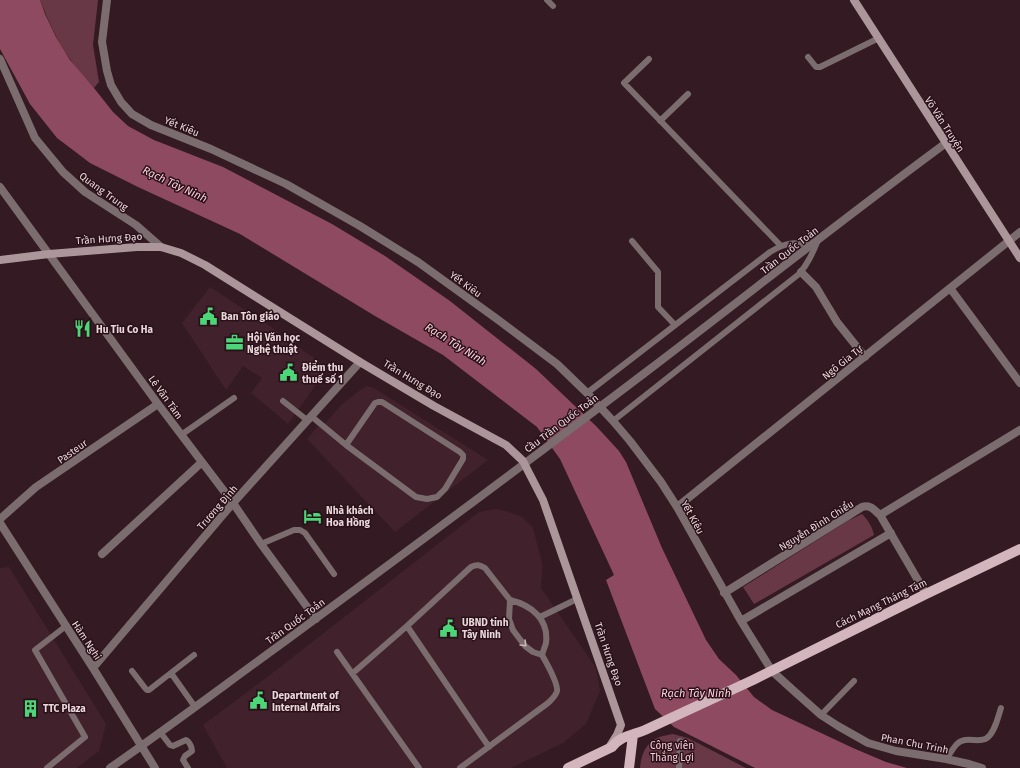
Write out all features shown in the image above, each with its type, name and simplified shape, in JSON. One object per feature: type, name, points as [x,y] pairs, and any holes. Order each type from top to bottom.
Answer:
[{"type":"main road","name":"Cách Mạng Tháng Tám","points":[[610,748],[618,747],[630,741],[638,733],[772,671],[1020,549]]},
{"type":"main road","points":[[629,768],[638,733]]},
{"type":"main road","points":[[568,768],[610,748]]},
{"type":"street","name":"Yết Kiêu","points":[[107,0],[102,42],[106,71],[111,85],[121,102],[132,114],[151,125],[211,148],[286,184],[360,226],[418,262],[498,319],[556,364],[588,393],[630,441],[661,482],[677,507],[740,621],[772,671]]},
{"type":"street","name":"Võ Văn Truyện","points":[[854,0],[1020,258]]},
{"type":"street","name":"Quang Trung","points":[[0,59],[35,138],[63,172],[85,192],[136,225],[162,247]]},
{"type":"street","name":"Trần Quốc Toản","points":[[645,372],[892,182],[946,143]]},
{"type":"street","name":"Lê Văn Tám","points":[[0,187],[158,404],[233,503],[316,619]]},
{"type":"street","name":"Ngô Gia Tự","points":[[677,507],[1020,232]]},
{"type":"street","name":"Trần Hưng Đạo","points":[[0,260],[49,254],[137,247],[162,247],[181,253],[205,265],[360,362],[434,406],[506,445],[523,461],[543,500],[621,724]]},
{"type":"street","points":[[801,272],[816,287],[837,322],[865,357]]},
{"type":"street","points":[[950,288],[1020,383]]},
{"type":"street","name":"Trương Định","points":[[93,668],[233,503],[360,362]]},
{"type":"street","name":"Cầu Trần Quốc Toản","points":[[490,489],[645,372]]},
{"type":"street","name":"Pasteur","points":[[0,519],[36,487],[158,404]]},
{"type":"street","points":[[926,594],[880,515],[1020,430]]},
{"type":"street","points":[[102,554],[202,462]]},
{"type":"street","name":"Trần Quốc Toản","points":[[110,768],[316,619],[490,489]]},
{"type":"street","name":"Nguyễn Đình Chiểu","points":[[724,593],[862,507],[871,507],[880,515]]},
{"type":"street","name":"Hàm Nghi","points":[[0,523],[93,668],[154,768]]},
{"type":"street","points":[[740,621],[891,533]]},
{"type":"street","name":"Phan Chu Trinh","points":[[772,671],[821,715],[868,743],[896,751],[946,759],[982,768]]},
{"type":"street","points":[[610,748],[621,724],[638,733]]},
{"type":"lane","points":[[547,0],[553,6]]},
{"type":"lane","points":[[808,57],[816,67],[820,67],[879,38]]},
{"type":"lane","points":[[648,59],[624,83],[781,246]]},
{"type":"lane","points":[[660,121],[688,94]]},
{"type":"lane","points":[[613,421],[801,272],[810,258],[818,240]]},
{"type":"lane","points":[[632,241],[658,272],[658,307],[675,325]]},
{"type":"lane","points":[[588,393],[764,257],[781,246],[796,242],[811,245]]},
{"type":"lane","points":[[181,434],[234,398]]},
{"type":"lane","points":[[283,401],[309,418],[416,497],[427,499],[441,493],[463,459],[460,452],[382,402],[375,403],[346,445]]},
{"type":"lane","points":[[261,544],[294,530],[300,530],[305,533],[334,574]]},
{"type":"lane","points":[[353,673],[471,567],[475,565],[485,568],[510,600],[531,609],[540,617],[546,634],[546,643],[542,655],[556,685],[557,691],[548,704],[460,768]]},
{"type":"lane","points":[[540,617],[577,599]]},
{"type":"lane","points":[[510,600],[509,619],[513,630],[525,646],[533,652],[542,655]]},
{"type":"lane","points":[[47,768],[85,737],[35,650],[66,626]]},
{"type":"lane","points":[[407,626],[489,747]]},
{"type":"lane","points":[[337,652],[419,768]]},
{"type":"lane","points":[[132,671],[147,690],[149,690],[194,655]]},
{"type":"lane","points":[[171,673],[195,707]]},
{"type":"lane","points":[[821,715],[854,681]]},
{"type":"lane","points":[[946,759],[961,741],[967,739],[986,739],[990,735],[1001,708]]},
{"type":"lane","points":[[160,732],[170,745],[173,746],[186,740],[188,742],[192,748],[192,751],[185,756],[183,760],[188,768]]},
{"type":"lane","points":[[679,768],[680,741]]},
{"type":"shaded area","points":[[210,287],[270,326],[328,368],[288,424],[251,393],[262,378],[243,366],[226,390],[182,323]]},
{"type":"shaded area","points":[[367,386],[374,388],[488,460],[395,532],[307,439],[319,425],[323,426],[341,405]]},
{"type":"shaded area","name":"UBND tỉnh Tây Ninh","points":[[496,509],[522,517],[533,528],[542,562],[541,588],[596,668],[600,691],[586,724],[563,743],[511,768],[227,768],[203,725],[266,678],[479,512]]},
{"type":"shaded area","name":"TTC Plaza","points":[[9,567],[106,724],[99,751],[77,768],[0,768],[0,568]]},
{"type":"green space","points":[[40,0],[98,0],[93,45],[99,82],[94,88],[72,63],[65,52],[53,30]]},
{"type":"green space","points":[[862,514],[870,523],[874,535],[754,604],[743,587],[849,520]]},
{"type":"green space","name":"Công viên Thắng Lợi","points":[[673,734],[688,738],[746,768],[640,768],[641,759],[649,744],[659,737]]},
{"type":"water","name":"Rạch Tây Ninh","points":[[0,0],[40,0],[56,37],[70,60],[113,112],[128,126],[154,140],[223,167],[332,224],[385,256],[450,301],[536,369],[596,426],[619,451],[626,462],[662,548],[706,640],[719,659],[736,675],[754,697],[772,710],[853,748],[886,762],[907,768],[755,768],[674,727],[655,709],[606,580],[614,575],[560,459],[537,427],[443,355],[375,316],[240,234],[90,163],[57,138],[30,104],[0,49]]},
{"type":"place","name":"Ban Tôn giáo","points":[[208,316]]},
{"type":"place","name":"Hu Tiu Co Ha","points":[[83,329]]},
{"type":"place","name":"Hội Văn học Nghệ thuật","points":[[234,343]]},
{"type":"place","name":"Điểm thu thuế số 1","points":[[289,373]]},
{"type":"place","name":"Nhà khách Hoa Hồng","points":[[313,516]]},
{"type":"place","name":"UBND tỉnh Tây Ninh","points":[[449,628]]},
{"type":"place","name":"Department of Internal Affairs","points":[[259,701]]},
{"type":"place","name":"TTC Plaza","points":[[30,708]]}]
